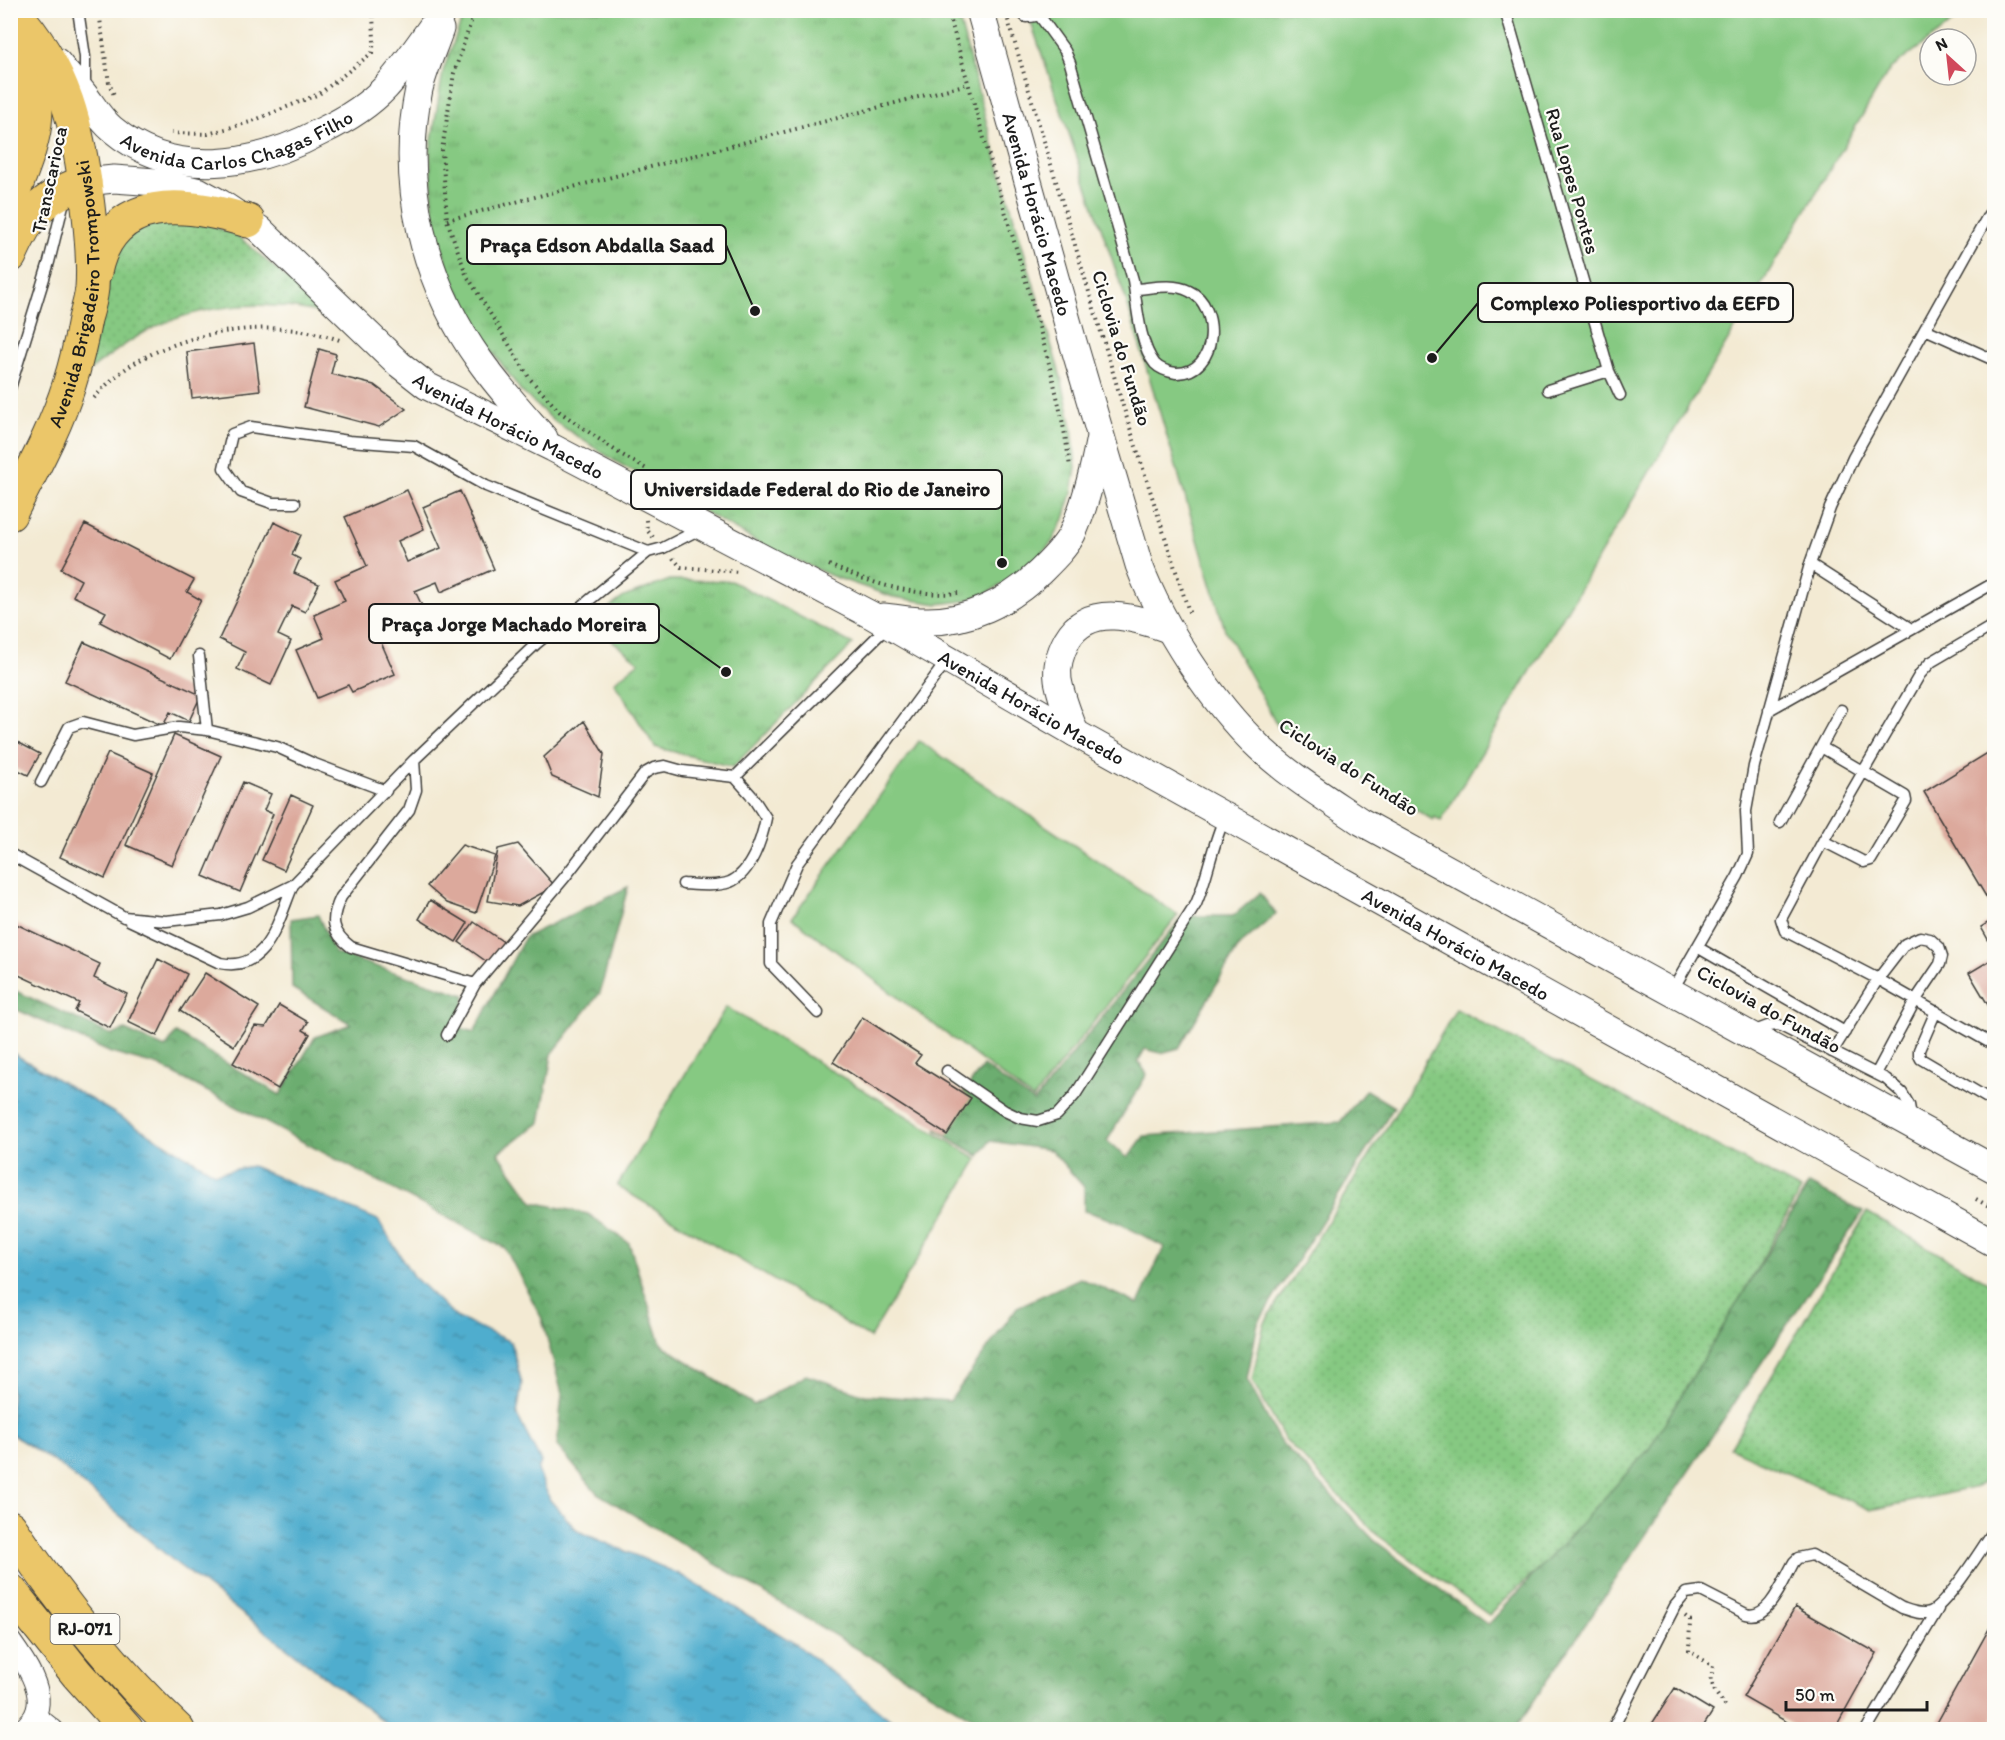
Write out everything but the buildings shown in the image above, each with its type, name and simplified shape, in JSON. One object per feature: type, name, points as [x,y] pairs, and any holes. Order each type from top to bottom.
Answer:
[{"type":"highway","name":"Avenida Brigadeiro Trompowski","points":[[10,513],[46,442],[69,387],[92,288],[91,239],[70,107],[62,86],[17,25]]},
{"type":"highway","points":[[10,202],[33,138],[37,120],[34,81],[17,25]]},
{"type":"highway","points":[[10,256],[29,218],[48,199],[77,147]]},
{"type":"highway","points":[[92,288],[99,253],[106,241],[122,224],[135,216],[151,210],[185,207],[248,221]]},
{"type":"highway","name":"RJ-071","points":[[10,1527],[69,1611],[102,1650],[174,1726]]},
{"type":"highway","name":"RJ-071","points":[[10,1590],[76,1674],[127,1730]]},
{"type":"street","name":"Avenida Carlos Chagas Filho","points":[[17,25],[77,147],[99,116],[111,129],[145,149],[167,158],[192,163],[216,164],[247,160],[279,152],[335,125],[365,105],[393,78],[445,10]]},
{"type":"street","name":"Avenida Carlos Chagas Filho","points":[[445,10],[420,88],[414,121],[411,162],[415,203],[424,247],[441,291],[479,360],[502,391],[553,448]]},
{"type":"street","name":"Avenida Horácio Macedo","points":[[980,10],[1073,342],[1139,565],[1148,588],[1180,624],[1220,704],[1241,729],[1260,748],[1317,792],[1360,821],[1995,1169]]},
{"type":"street","name":"Avenida Horácio Macedo","points":[[77,147],[99,180],[127,179],[180,186],[200,192],[248,221],[399,364],[427,386],[705,526],[881,620],[1076,733],[1995,1243]]},
{"type":"street","points":[[881,620],[925,621],[952,618],[989,609],[1022,589],[1051,562],[1071,536],[1093,474],[1101,434]]},
{"type":"street","points":[[1076,733],[1058,681],[1061,651],[1071,634],[1093,619],[1106,616],[1132,617],[1180,624]]},
{"type":"street","points":[[10,1641],[20,1654],[36,1687],[38,1706],[29,1723],[53,1730]]},
{"type":"lane","name":"Transcarioca","points":[[10,388],[49,262],[77,147],[86,57],[78,10]]},
{"type":"lane","points":[[1019,10],[1026,17],[1042,13],[1070,63],[1135,289],[1140,327],[1146,346],[1155,364],[1163,369],[1174,373],[1197,367],[1207,355],[1211,339],[1204,304],[1191,291],[1174,286],[1135,289]]},
{"type":"lane","name":"Rua Lopes Pontes","points":[[1505,10],[1609,371],[1620,395]]},
{"type":"lane","points":[[1671,992],[1738,876],[1748,854],[1746,811],[1754,766],[1810,564],[1830,508],[1853,458],[1989,214],[1995,210]]},
{"type":"lane","points":[[1925,328],[1995,360]]},
{"type":"lane","points":[[1548,390],[1609,371]]},
{"type":"lane","points":[[295,503],[272,503],[241,492],[224,468],[232,434],[251,427],[349,441],[414,446],[486,486],[648,552]]},
{"type":"lane","points":[[124,917],[166,921],[221,915],[248,907],[292,885],[414,760],[536,644],[648,552],[663,548],[705,526]]},
{"type":"lane","points":[[1810,564],[1911,629]]},
{"type":"lane","points":[[1769,710],[1995,583]]},
{"type":"lane","points":[[735,777],[881,620]]},
{"type":"lane","points":[[1994,1044],[1878,979],[1785,931],[1781,919],[1823,841],[1920,674],[1931,662],[1995,624]]},
{"type":"lane","points":[[199,656],[207,730]]},
{"type":"lane","points":[[818,1013],[771,964],[771,924],[797,864],[940,670],[946,658]]},
{"type":"lane","points":[[1780,822],[1841,710]]},
{"type":"lane","points":[[41,782],[69,727],[83,722],[133,735],[179,727],[207,730],[277,747],[386,791]]},
{"type":"lane","points":[[1821,747],[1905,796],[1906,801],[1871,860],[1867,862],[1823,841]]},
{"type":"lane","points":[[414,760],[416,790],[409,810],[340,897],[333,912],[335,926],[340,939],[351,947],[476,984]]},
{"type":"lane","points":[[447,1035],[476,984],[566,877],[645,772],[654,768],[665,766],[683,771],[735,777],[751,795],[766,818],[762,839],[740,876],[718,885],[683,884]]},
{"type":"lane","points":[[947,1071],[1005,1111],[1020,1118],[1038,1121],[1057,1115],[1076,1095],[1196,904],[1206,881],[1220,828],[1226,816]]},
{"type":"lane","points":[[10,854],[124,917],[220,963],[233,966],[246,963],[259,954],[270,940],[292,885]]},
{"type":"lane","points":[[1832,1052],[1878,979],[1905,944],[1920,937],[1930,939],[1939,947],[1942,956],[1940,964],[1915,1001],[1876,1074]]},
{"type":"lane","points":[[1697,947],[1845,1032]]},
{"type":"lane","points":[[1936,1011],[1919,1050],[1921,1059],[1995,1102]]},
{"type":"lane","points":[[1748,1034],[1768,1026],[1779,1025],[1886,1079],[1902,1093],[1909,1105],[1913,1125]]},
{"type":"lane","points":[[1866,1730],[1941,1604],[1995,1530]]},
{"type":"lane","points":[[1612,1730],[1675,1606],[1686,1593],[1701,1591],[1751,1616],[1759,1614],[1767,1608],[1798,1557],[1812,1555],[1902,1608],[1915,1613],[1928,1613],[1941,1604]]},
{"type":"path","points":[[98,10],[109,83],[118,105]]},
{"type":"path","points":[[163,133],[208,134],[250,122],[319,94],[372,53],[373,10]]},
{"type":"path","points":[[476,10],[454,73],[442,150],[447,219],[465,274],[530,379],[560,412],[649,471]]},
{"type":"path","points":[[948,10],[1055,381],[1070,468]]},
{"type":"path","name":"Ciclovia do Fundão","points":[[1006,10],[1123,406],[1180,624]]},
{"type":"path","points":[[447,219],[968,84]]},
{"type":"path","points":[[94,398],[126,368],[188,339],[231,330],[271,328],[322,335],[346,343]]},
{"type":"path","points":[[828,565],[892,588],[938,595],[964,592]]},
{"type":"path","points":[[1976,1199],[1995,1209]]},
{"type":"path","points":[[1675,1606],[1690,1620],[1689,1651],[1713,1666],[1711,1683],[1726,1707]]},
{"type":"green space","points":[[465,11],[957,11],[988,128],[1062,381],[1072,427],[1076,467],[1072,493],[1064,519],[1052,542],[1035,561],[1013,578],[987,593],[964,601],[938,604],[893,597],[832,576],[761,544],[615,461],[554,421],[521,391],[486,342],[452,280],[434,221],[430,152],[443,71]]},
{"type":"green space","points":[[1027,11],[1968,11],[1946,27],[1918,27],[1918,48],[1890,69],[1441,821],[1435,817],[1433,820],[1280,730],[1225,630],[1127,303]]},
{"type":"green space","points":[[150,223],[211,225],[238,236],[330,316],[308,310],[262,305],[238,306],[192,314],[141,334],[88,372],[112,254],[119,238]]},
{"type":"green space","points":[[670,580],[731,581],[853,644],[733,767],[655,747],[614,682],[639,662],[589,622],[624,597]]},
{"type":"green space","points":[[919,741],[1178,915],[1033,1099],[792,918]]},
{"type":"green space","points":[[628,887],[600,993],[552,1054],[540,1123],[498,1153],[533,1202],[588,1214],[629,1243],[661,1344],[754,1405],[806,1375],[865,1395],[950,1401],[1017,1307],[1080,1278],[1138,1304],[1164,1247],[1115,1222],[1084,1211],[1084,1187],[1051,1150],[990,1141],[979,1156],[936,1130],[983,1066],[1034,1102],[1183,916],[1233,916],[1260,893],[1276,914],[1239,946],[1179,1048],[1161,1053],[1145,1049],[1138,1061],[1147,1074],[1107,1141],[1128,1158],[1144,1136],[1340,1122],[1366,1090],[1394,1107],[1258,1323],[1247,1379],[1279,1440],[1374,1540],[1488,1625],[1649,1449],[1809,1184],[1863,1212],[1515,1729],[991,1729],[597,1493],[557,1446],[562,1394],[542,1319],[505,1248],[159,1066],[111,1053],[11,1007],[11,989],[112,1035],[125,1030],[165,1048],[176,1033],[280,1095],[315,1037],[351,1024],[292,988],[291,919],[318,915],[335,953],[465,995],[461,1028],[474,1032],[525,937]]},
{"type":"green space","points":[[726,1007],[978,1159],[870,1338],[617,1186]]},
{"type":"green space","points":[[1456,1009],[1801,1190],[1641,1474],[1489,1615],[1376,1534],[1284,1438],[1252,1380],[1264,1324],[1395,1114]]},
{"type":"green space","points":[[1867,1212],[1994,1286],[1994,1476],[1977,1487],[1871,1510],[1730,1448]]},
{"type":"water","points":[[11,1052],[215,1173],[252,1166],[378,1220],[413,1276],[456,1317],[511,1342],[522,1384],[517,1415],[541,1462],[538,1470],[550,1500],[578,1531],[679,1574],[796,1644],[902,1729],[393,1729],[176,1563],[61,1466],[11,1434]]},
{"type":"place","name":"Praça Edson Abdalla Saad","points":[[755,311]]},
{"type":"place","name":"Complexo Poliesportivo da EEFD","points":[[1432,358]]},
{"type":"place","name":"Universidade Federal do Rio de Janeiro","points":[[1002,563]]},
{"type":"place","name":"Praça Jorge Machado Moreira","points":[[726,672]]}]
